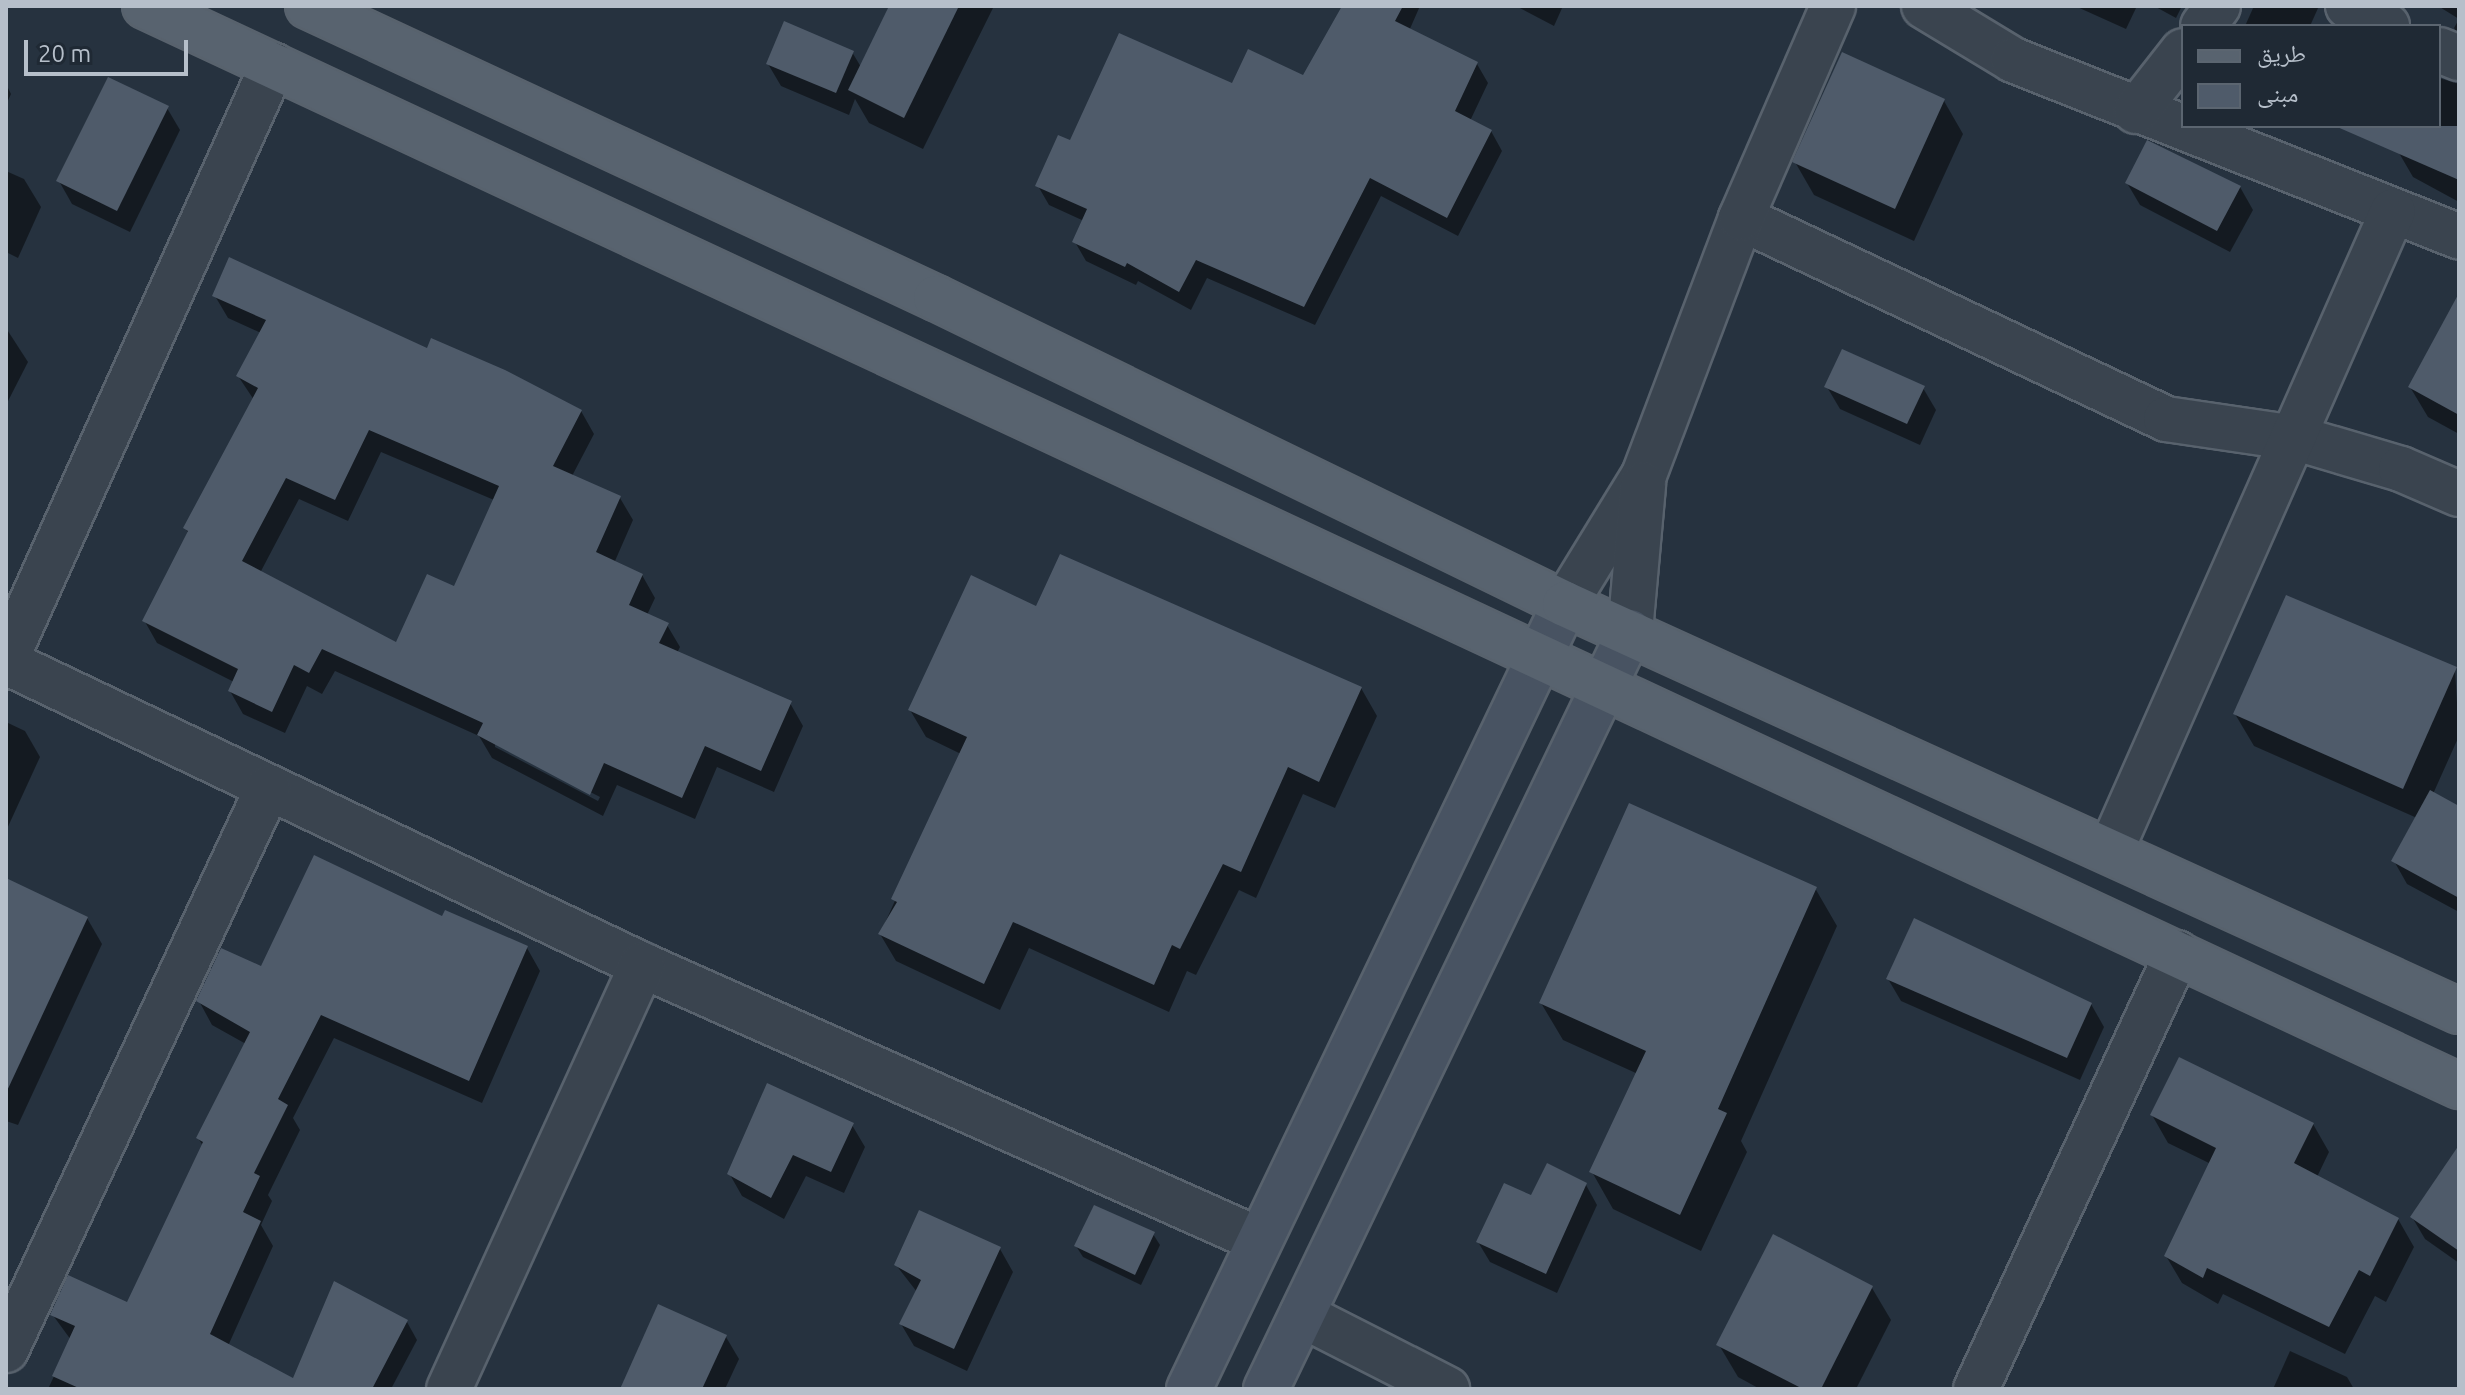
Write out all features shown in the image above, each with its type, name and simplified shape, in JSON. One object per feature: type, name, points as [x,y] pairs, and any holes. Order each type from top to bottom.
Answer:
[{"type":"main road","points":[[145,6],[2459,1086]]},
{"type":"main road","points":[[308,6],[936,298],[1565,604],[2459,1011]]},
{"type":"street","points":[[1189,1389],[1565,604],[1644,475],[1741,218],[1833,6]]},
{"type":"street","points":[[1924,6],[2013,60],[2459,237]]},
{"type":"street","points":[[2204,24],[2218,6]]},
{"type":"street","points":[[2348,6],[2383,24]]},
{"type":"street","points":[[2136,111],[2181,54]]},
{"type":"street","points":[[273,65],[6,660],[642,965],[1259,1240]]},
{"type":"street","points":[[2111,850],[2296,438],[2393,211]]},
{"type":"street","points":[[1741,218],[2166,419],[2296,438],[2401,469],[2459,494]]},
{"type":"street","points":[[1266,1389],[1630,632],[1644,475]]},
{"type":"street","points":[[6,1350],[268,788]]},
{"type":"street","points":[[1976,1389],[2177,953]]},
{"type":"street","points":[[449,1389],[642,965]]},
{"type":"street","points":[[1302,1315],[1447,1389]]},
{"type":"building","points":[[889,6],[959,6],[904,118],[848,90]]},
{"type":"building","points":[[1342,6],[1403,6],[1395,21],[1478,62],[1455,111],[1492,130],[1447,218],[1370,178],[1304,307],[1196,260],[1179,292],[1127,263],[1125,267],[1072,242],[1087,209],[1035,186],[1058,135],[1070,140],[1119,33],[1232,83],[1248,49],[1303,75]]},
{"type":"building","points":[[784,21],[854,51],[836,93],[766,64]]},
{"type":"building","points":[[1842,52],[1945,99],[1895,209],[1792,162]]},
{"type":"building","points":[[108,77],[169,106],[117,211],[56,181]]},
{"type":"building","points":[[2459,126],[2459,180],[2340,128]]},
{"type":"building","points":[[2147,140],[2241,186],[2217,231],[2125,183]]},
{"type":"building","points":[[229,257],[427,348],[431,338],[505,370],[582,410],[553,466],[621,496],[596,552],[643,574],[629,605],[669,623],[659,643],[792,701],[761,771],[705,746],[682,798],[604,763],[590,795],[477,735],[483,723],[322,649],[309,673],[294,665],[272,712],[228,691],[238,669],[142,621],[188,531],[183,528],[258,388],[236,376],[266,320],[212,296]],"holes":[[[369,430],[499,486],[454,586],[427,574],[396,642],[242,561],[286,478],[335,500]]]},
{"type":"building","points":[[2459,293],[2459,415],[2408,387]]},
{"type":"building","points":[[1842,349],[1925,386],[1907,424],[1824,387]]},
{"type":"building","points":[[1060,554],[1362,687],[1319,782],[1288,767],[1241,872],[1223,864],[1180,949],[1172,945],[1154,985],[1013,922],[984,984],[878,934],[897,902],[891,899],[967,737],[908,710],[971,575],[1036,606]]},
{"type":"building","points":[[2286,595],[2457,667],[2403,789],[2233,714]]},
{"type":"building","points":[[2430,790],[2459,806],[2459,898],[2391,861]]},
{"type":"building","points":[[1629,803],[1817,887],[1718,1109],[1727,1113],[1680,1215],[1589,1172],[1646,1051],[1539,1003]]},
{"type":"building","points":[[314,855],[442,916],[445,910],[528,946],[469,1081],[321,1015],[278,1099],[288,1105],[254,1173],[260,1176],[243,1212],[261,1221],[210,1334],[293,1378],[334,1281],[408,1320],[372,1389],[81,1389],[52,1376],[75,1326],[50,1315],[68,1275],[127,1302],[203,1142],[196,1138],[250,1032],[196,1001],[221,948],[261,966]]},
{"type":"building","points":[[6,878],[88,917],[6,1093]]},
{"type":"building","points":[[1914,918],[2092,1003],[2067,1058],[1886,979]]},
{"type":"building","points":[[2179,1057],[2314,1123],[2294,1163],[2399,1218],[2370,1276],[2359,1270],[2329,1327],[2207,1268],[2203,1278],[2164,1256],[2216,1148],[2150,1115]]},
{"type":"building","points":[[767,1083],[854,1123],[831,1172],[793,1155],[771,1198],[727,1174]]},
{"type":"building","points":[[2459,1145],[2459,1251],[2410,1217]]},
{"type":"building","points":[[1547,1163],[1587,1183],[1546,1274],[1476,1242],[1504,1183],[1531,1195]]},
{"type":"building","points":[[1094,1205],[1155,1232],[1135,1275],[1074,1246]]},
{"type":"building","points":[[919,1210],[1001,1247],[954,1349],[899,1324],[921,1280],[894,1265]]},
{"type":"building","points":[[1773,1234],[1873,1286],[1821,1389],[1803,1389],[1716,1345]]},
{"type":"building","points":[[658,1304],[727,1335],[702,1389],[620,1389]]}]
